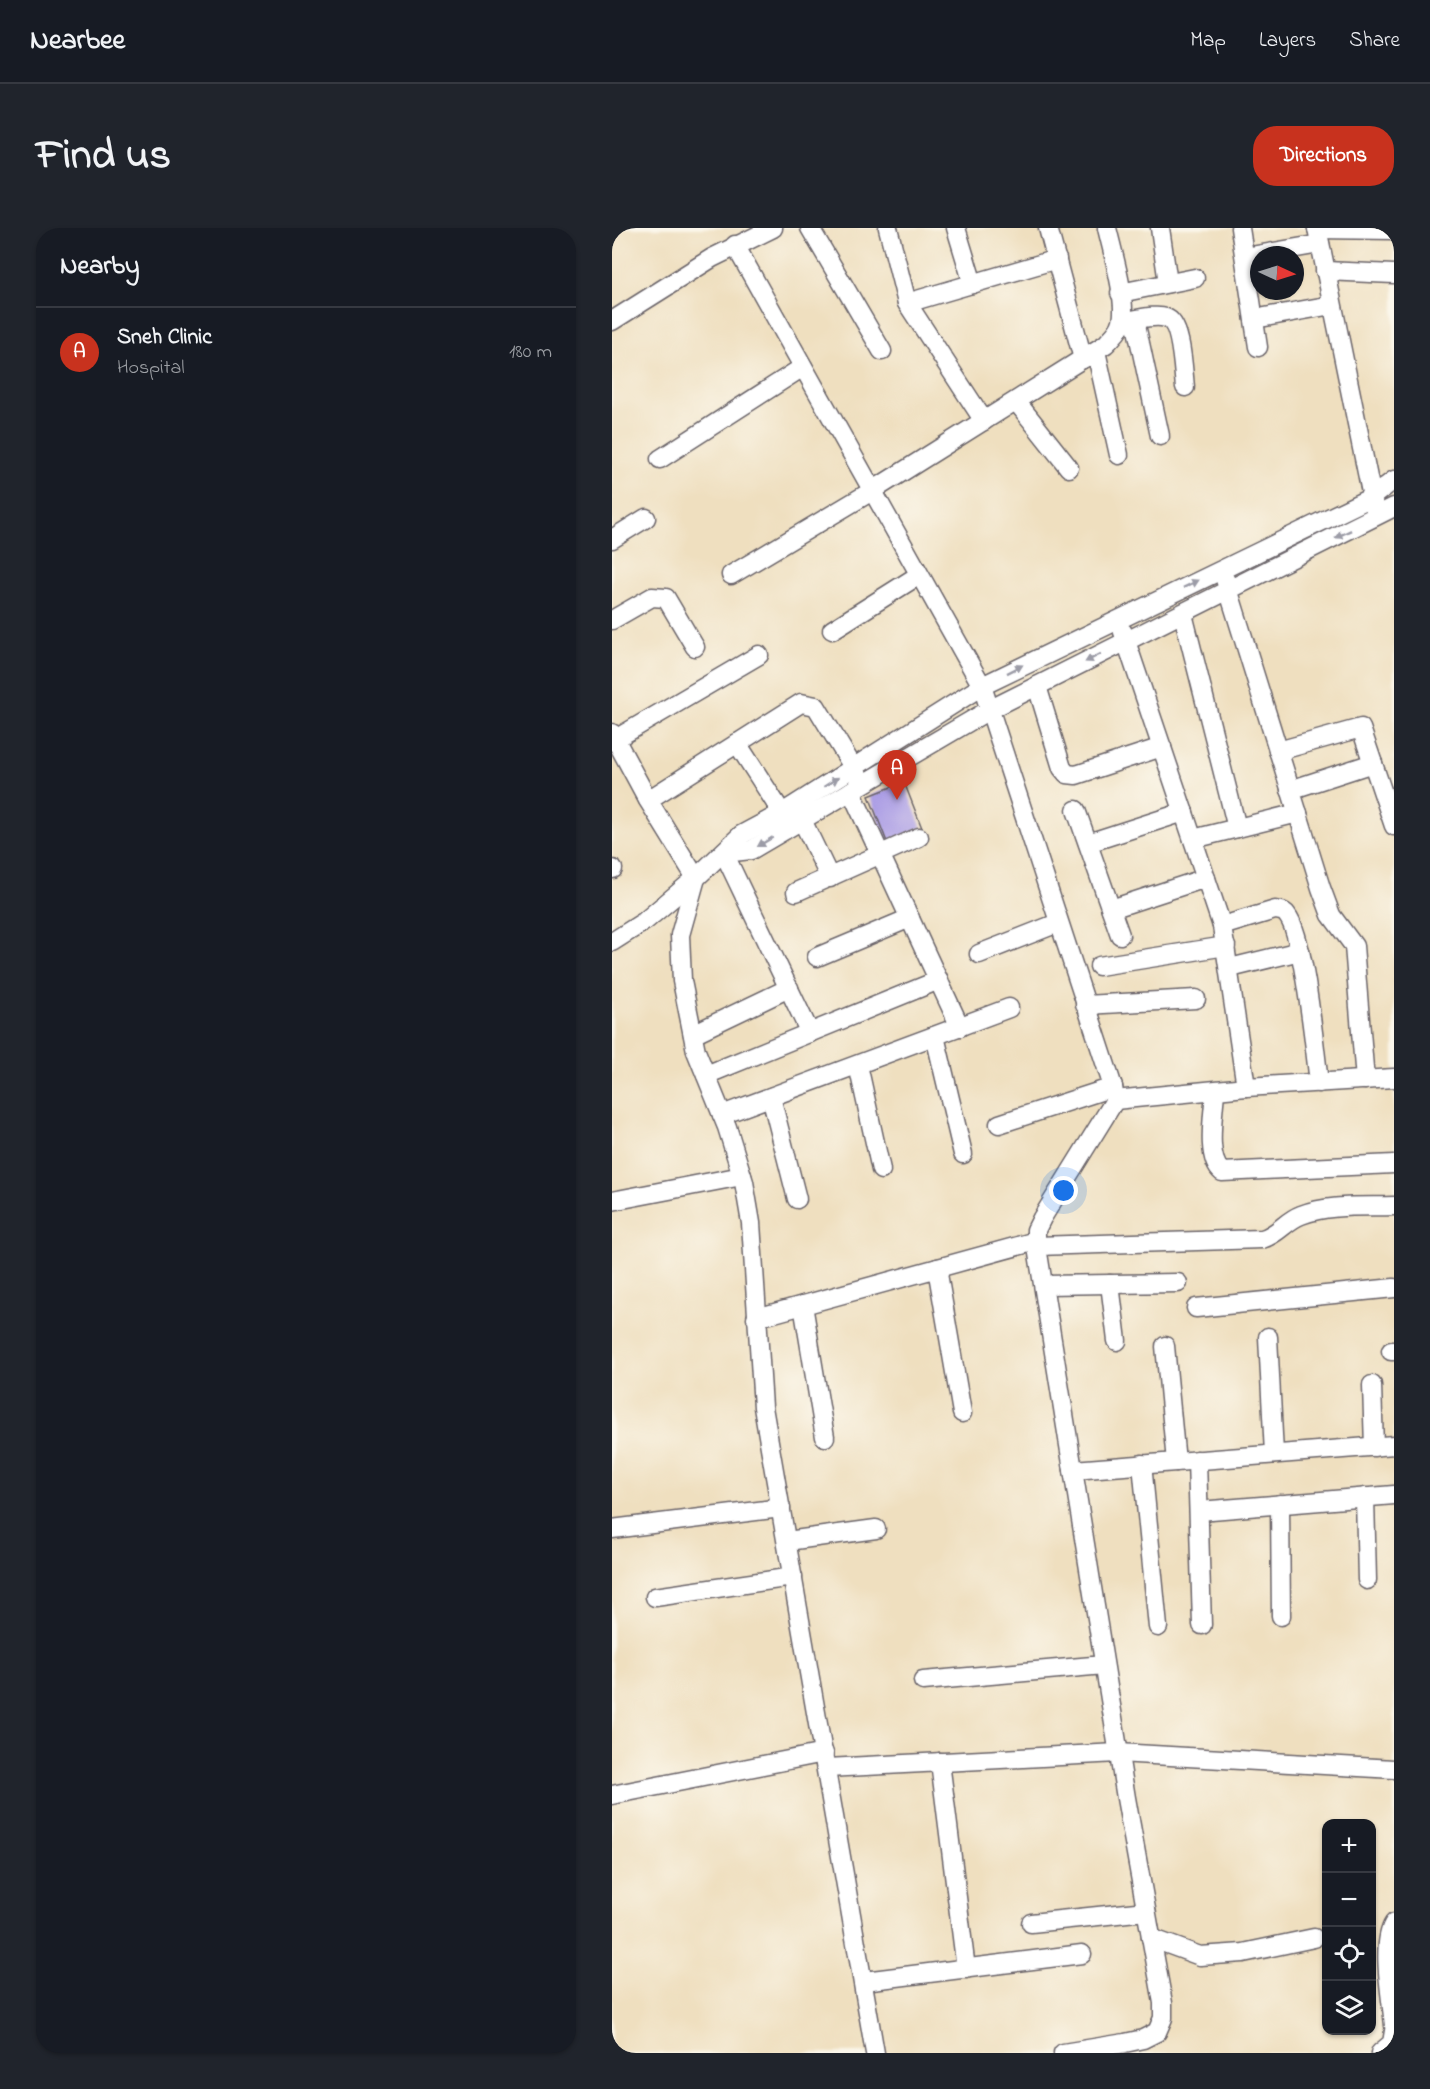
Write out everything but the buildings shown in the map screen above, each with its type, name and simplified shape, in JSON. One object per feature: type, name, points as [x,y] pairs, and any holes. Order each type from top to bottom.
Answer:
[{"type":"street","points":[[612,321],[735,245],[773,228]]},
{"type":"street","points":[[810,228],[882,351]]},
{"type":"street","points":[[888,228],[907,303],[984,422]]},
{"type":"street","points":[[956,228],[973,284]]},
{"type":"street","points":[[1048,228],[1119,455]]},
{"type":"street","points":[[1107,228],[1120,293],[1160,436]]},
{"type":"street","points":[[1160,228],[1168,283]]},
{"type":"street","points":[[1240,228],[1258,347]]},
{"type":"street","points":[[1245,257],[1318,234],[1394,230]]},
{"type":"street","points":[[1318,234],[1377,517]]},
{"type":"street","points":[[735,245],[982,686],[1114,1094],[1042,1218],[1036,1230],[1036,1244],[1118,1753],[1163,2003],[1163,2018],[1157,2032],[1143,2039],[1063,2053]]},
{"type":"street","points":[[907,303],[1057,259]]},
{"type":"street","points":[[1325,271],[1394,274]]},
{"type":"street","points":[[1120,293],[1195,278]]},
{"type":"street","points":[[1254,320],[1332,305]]},
{"type":"street","points":[[731,574],[872,491],[1089,355],[1128,320],[1165,317],[1173,322],[1178,331],[1185,387]]},
{"type":"street","points":[[660,459],[803,367]]},
{"type":"street","points":[[1016,401],[1069,468]]},
{"type":"street","points":[[614,935],[645,921],[724,853],[741,835],[782,813],[982,686],[1372,497],[1394,480]]},
{"type":"street","points":[[724,853],[751,850],[989,710],[1394,507]]},
{"type":"street","points":[[612,539],[646,518]]},
{"type":"street","points":[[1222,569],[1331,915],[1354,946],[1365,1080]]},
{"type":"street","points":[[832,630],[919,575]]},
{"type":"street","points":[[612,620],[652,597],[666,598],[695,647]]},
{"type":"street","points":[[1183,614],[1237,828]]},
{"type":"street","points":[[1117,619],[1127,641],[1222,926],[1246,1087]]},
{"type":"street","points":[[759,656],[613,738],[696,878],[680,935],[681,981],[693,1034],[742,1176],[751,1223],[763,1407],[875,2053]]},
{"type":"street","points":[[1037,686],[1062,768],[1067,774],[1076,775],[1162,747]]},
{"type":"street","points":[[648,800],[801,703],[808,702],[816,705],[854,768],[857,788],[881,855],[960,1027]]},
{"type":"street","points":[[1278,751],[1361,728],[1394,826]]},
{"type":"street","points":[[737,743],[782,813]]},
{"type":"street","points":[[1290,790],[1373,763]]},
{"type":"street","points":[[1076,810],[1120,935]]},
{"type":"street","points":[[1088,843],[1184,812]]},
{"type":"street","points":[[1193,839],[1298,813]]},
{"type":"street","points":[[802,820],[830,878]]},
{"type":"street","points":[[796,892],[919,837]]},
{"type":"street","points":[[724,853],[810,1033]]},
{"type":"street","points":[[1111,909],[1206,878]]},
{"type":"street","points":[[1222,926],[1275,910],[1284,911],[1289,916],[1300,951],[1318,1083]]},
{"type":"street","points":[[817,957],[910,918]]},
{"type":"street","points":[[979,954],[1058,923]]},
{"type":"street","points":[[1099,966],[1226,945]]},
{"type":"street","points":[[1230,968],[1300,951]]},
{"type":"street","points":[[706,1075],[939,980]]},
{"type":"street","points":[[693,1034],[789,988]]},
{"type":"street","points":[[1085,1005],[1196,999]]},
{"type":"street","points":[[722,1115],[1009,1008]]},
{"type":"street","points":[[936,1036],[963,1154]]},
{"type":"street","points":[[858,1065],[881,1170]]},
{"type":"street","points":[[999,1124],[1114,1094],[1394,1078]]},
{"type":"street","points":[[1215,1090],[1212,1155],[1215,1166],[1222,1172],[1394,1164]]},
{"type":"street","points":[[771,1097],[797,1199]]},
{"type":"street","points":[[612,1201],[742,1176]]},
{"type":"street","points":[[756,1317],[1036,1244],[1262,1239],[1275,1235],[1285,1223],[1320,1210],[1394,1206]]},
{"type":"street","points":[[937,1268],[962,1413]]},
{"type":"street","points":[[1044,1285],[1178,1282]]},
{"type":"street","points":[[1110,1284],[1117,1341]]},
{"type":"street","points":[[1196,1308],[1394,1288]]},
{"type":"street","points":[[803,1305],[825,1437]]},
{"type":"street","points":[[1268,1337],[1274,1454]]},
{"type":"street","points":[[1164,1346],[1176,1462]]},
{"type":"street","points":[[1372,1385],[1374,1447]]},
{"type":"street","points":[[1073,1470],[1394,1445]]},
{"type":"street","points":[[1197,1460],[1202,1625]]},
{"type":"street","points":[[1142,1464],[1158,1628]]},
{"type":"street","points":[[1199,1511],[1394,1495]]},
{"type":"street","points":[[1365,1497],[1367,1580]]},
{"type":"street","points":[[1280,1504],[1281,1617]]},
{"type":"street","points":[[612,1529],[781,1508]]},
{"type":"street","points":[[787,1541],[876,1529]]},
{"type":"street","points":[[655,1597],[793,1577]]},
{"type":"street","points":[[923,1681],[1104,1665]]},
{"type":"street","points":[[612,1795],[826,1761],[940,1762],[1118,1753],[1394,1769]]},
{"type":"street","points":[[940,1762],[966,1968]]},
{"type":"street","points":[[1031,1923],[1146,1911]]},
{"type":"street","points":[[1394,1923],[1388,1932],[1394,2026]]},
{"type":"street","points":[[1151,1938],[1200,1956],[1243,1953],[1314,1938]]},
{"type":"street","points":[[864,1981],[1082,1954]]},
{"type":"street","points":[[1380,2053],[1392,2043],[1394,2031]]},
{"type":"place","name":"Sneh Clinic","points":[[897,800]]}]
